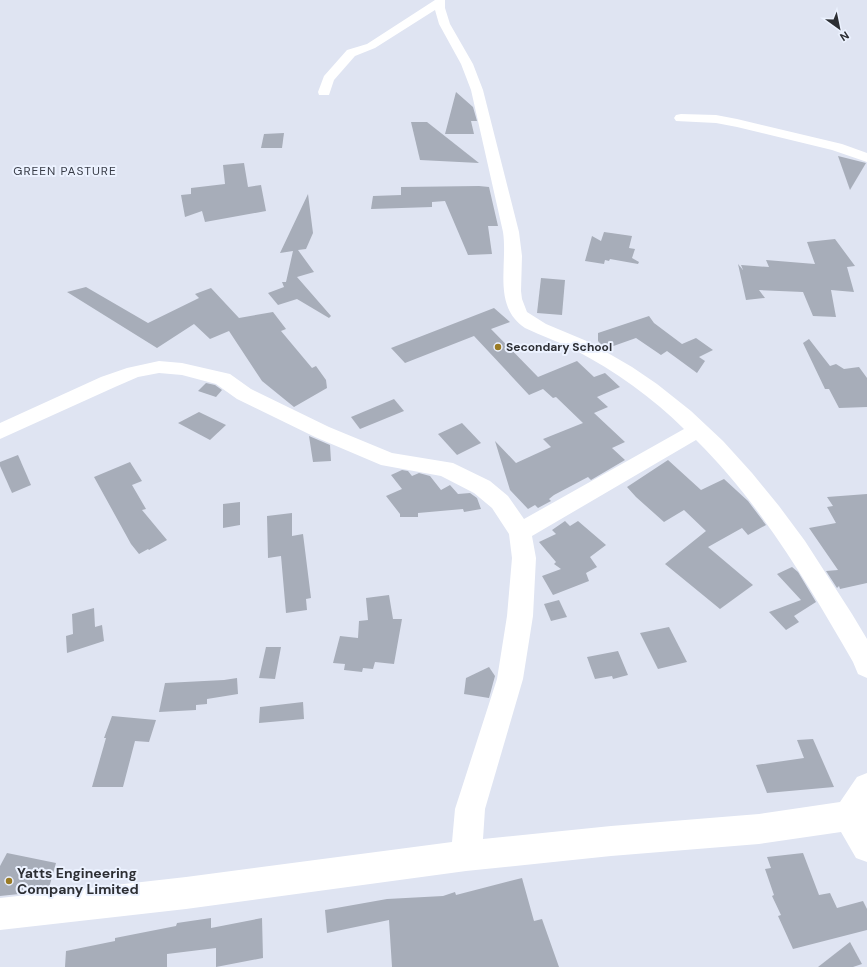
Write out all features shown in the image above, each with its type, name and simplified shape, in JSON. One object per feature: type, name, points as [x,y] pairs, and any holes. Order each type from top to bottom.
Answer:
[{"type":"street","points":[[324,92],[328,79],[351,54],[371,46],[440,2]]},
{"type":"street","points":[[440,2],[438,8],[442,19],[468,65],[477,90],[513,247],[512,300],[521,316],[537,326],[581,345],[628,374],[670,404],[698,430],[745,478],[770,510],[826,595],[865,659],[867,666]]},
{"type":"street","points":[[681,118],[719,119],[740,123],[765,131],[832,146],[867,158]]},
{"type":"street","points":[[0,432],[108,382],[134,372],[159,367],[182,369],[224,379],[244,394],[322,432],[389,460],[445,469],[482,487],[500,502],[520,532],[524,558],[520,616],[510,679],[470,810],[466,856]]},
{"type":"street","points":[[520,532],[698,430]]},
{"type":"street","points":[[867,787],[858,817],[867,847]]},
{"type":"street","points":[[0,914],[186,893],[466,856],[759,830],[858,817]]},
{"type":"building","points":[[456,92],[473,107],[477,121],[471,121],[474,134],[445,134]]},
{"type":"building","points":[[411,122],[427,122],[479,163],[420,160]]},
{"type":"building","points":[[284,133],[282,148],[261,148],[264,134]]},
{"type":"building","points":[[838,156],[866,163],[850,190]]},
{"type":"building","points":[[244,163],[248,187],[261,185],[266,211],[205,222],[202,211],[185,217],[181,195],[191,194],[191,188],[225,184],[223,165]]},
{"type":"building","points":[[401,187],[489,187],[498,226],[488,226],[492,254],[468,255],[445,201],[432,202],[432,207],[371,209],[373,196],[401,195]]},
{"type":"building","points":[[308,194],[313,233],[306,249],[298,250],[314,272],[297,277],[331,316],[329,318],[297,299],[278,305],[268,293],[284,287],[282,282],[286,282],[293,251],[280,253]]},
{"type":"building","points":[[604,232],[632,236],[629,248],[635,249],[632,258],[639,262],[638,264],[610,259],[609,261],[605,260],[604,264],[585,261],[592,236],[601,241]]},
{"type":"building","points":[[835,239],[855,266],[847,267],[854,292],[831,290],[836,317],[813,316],[803,292],[759,290],[765,298],[746,300],[738,264],[743,270],[741,265],[769,267],[766,260],[815,264],[807,242]]},
{"type":"building","points":[[541,278],[565,280],[562,315],[537,313]]},
{"type":"building","points":[[86,287],[148,323],[199,298],[195,294],[211,288],[239,318],[273,312],[286,329],[281,331],[312,368],[316,366],[326,380],[327,388],[294,407],[262,381],[229,331],[210,339],[194,324],[157,348],[67,292]]},
{"type":"building","points":[[494,308],[510,322],[491,329],[538,377],[577,361],[594,377],[605,373],[620,387],[597,397],[608,407],[594,413],[625,442],[612,448],[625,460],[591,480],[588,477],[554,495],[549,499],[551,501],[538,508],[535,505],[528,509],[510,490],[495,441],[516,463],[551,447],[543,439],[583,423],[556,397],[553,398],[543,389],[529,395],[474,336],[405,363],[391,348]]},
{"type":"building","points":[[649,316],[654,323],[682,344],[696,338],[713,350],[699,357],[705,361],[697,373],[667,351],[661,355],[636,338],[605,349],[598,341],[598,333]]},
{"type":"building","points":[[809,339],[830,366],[836,364],[844,369],[859,367],[867,378],[867,407],[839,408],[829,389],[825,389],[803,343]]},
{"type":"building","points":[[206,383],[215,385],[222,390],[216,397],[198,391]]},
{"type":"building","points":[[394,399],[404,411],[360,429],[351,417]]},
{"type":"building","points":[[199,412],[226,425],[210,440],[178,423]]},
{"type":"building","points":[[462,423],[481,443],[457,455],[438,434]]},
{"type":"building","points":[[309,436],[330,445],[331,461],[313,462]]},
{"type":"building","points":[[18,455],[31,485],[12,493],[0,466],[0,462]]},
{"type":"building","points":[[668,460],[701,490],[724,479],[748,501],[766,525],[748,535],[742,528],[708,547],[753,585],[720,609],[665,564],[706,531],[684,510],[664,522],[627,487]]},
{"type":"building","points":[[130,462],[142,481],[132,485],[146,509],[142,510],[167,540],[139,554],[131,544],[94,477]]},
{"type":"building","points":[[402,470],[408,471],[412,476],[419,473],[430,476],[441,490],[450,485],[458,494],[470,493],[477,498],[481,509],[464,512],[463,509],[418,513],[418,517],[400,517],[400,514],[386,496],[402,489],[391,475]]},
{"type":"building","points":[[867,494],[867,583],[840,589],[839,586],[837,588],[826,571],[838,570],[809,528],[836,523],[827,507],[833,506],[827,497]]},
{"type":"building","points":[[240,502],[240,525],[223,528],[223,504]]},
{"type":"building","points":[[292,513],[292,536],[303,534],[311,598],[306,599],[307,610],[286,613],[281,556],[268,558],[267,516]]},
{"type":"building","points":[[565,521],[570,526],[578,521],[606,545],[590,557],[597,567],[586,573],[589,581],[553,595],[542,576],[561,569],[554,564],[556,562],[539,542],[556,534],[552,530]]},
{"type":"building","points":[[792,567],[798,572],[816,602],[794,616],[799,622],[786,630],[769,612],[801,600],[777,574]]},
{"type":"building","points":[[389,595],[393,619],[402,619],[394,664],[375,662],[373,669],[363,668],[362,672],[344,670],[345,664],[333,663],[340,636],[358,638],[359,621],[368,620],[366,598]]},
{"type":"building","points":[[559,600],[567,617],[551,621],[544,604]]},
{"type":"building","points":[[94,608],[95,627],[102,625],[104,641],[67,653],[66,636],[73,634],[72,614]]},
{"type":"building","points":[[669,627],[687,662],[658,669],[640,633]]},
{"type":"building","points":[[266,647],[281,647],[275,679],[259,678]]},
{"type":"building","points":[[618,651],[628,675],[613,679],[612,676],[595,679],[587,657]]},
{"type":"building","points":[[489,667],[495,676],[489,698],[464,694],[466,678]]},
{"type":"building","points":[[237,678],[238,694],[207,699],[207,704],[196,705],[196,710],[159,712],[165,683]]},
{"type":"building","points":[[303,702],[304,719],[259,723],[260,707]]},
{"type":"building","points":[[112,716],[156,720],[149,742],[135,741],[123,787],[92,787],[106,738],[104,738]]},
{"type":"building","points":[[813,739],[834,787],[767,793],[756,765],[804,758],[797,740]]},
{"type":"building","points":[[7,853],[56,863],[48,891],[0,896],[0,866]]},
{"type":"building","points":[[803,853],[819,895],[830,893],[837,908],[863,901],[867,909],[867,930],[793,949],[778,916],[781,915],[772,896],[774,895],[765,869],[771,868],[767,857]]},
{"type":"building","points":[[522,878],[534,921],[542,919],[559,967],[392,967],[389,920],[327,933],[325,910],[387,899],[443,896],[455,892],[456,895]]},
{"type":"building","points":[[211,918],[211,928],[262,918],[263,958],[216,967],[216,948],[167,954],[167,967],[65,967],[66,951],[115,941],[115,938],[176,926],[177,923]]},
{"type":"building","points":[[850,942],[862,964],[853,967],[818,967]]},
{"type":"place","name":"Secondary School","points":[[498,347]]},
{"type":"place","name":"Yatts Engineering Company Limited","points":[[9,881]]},
{"type":"district","name":"GREEN PASTURE","points":[[65,171]]}]
